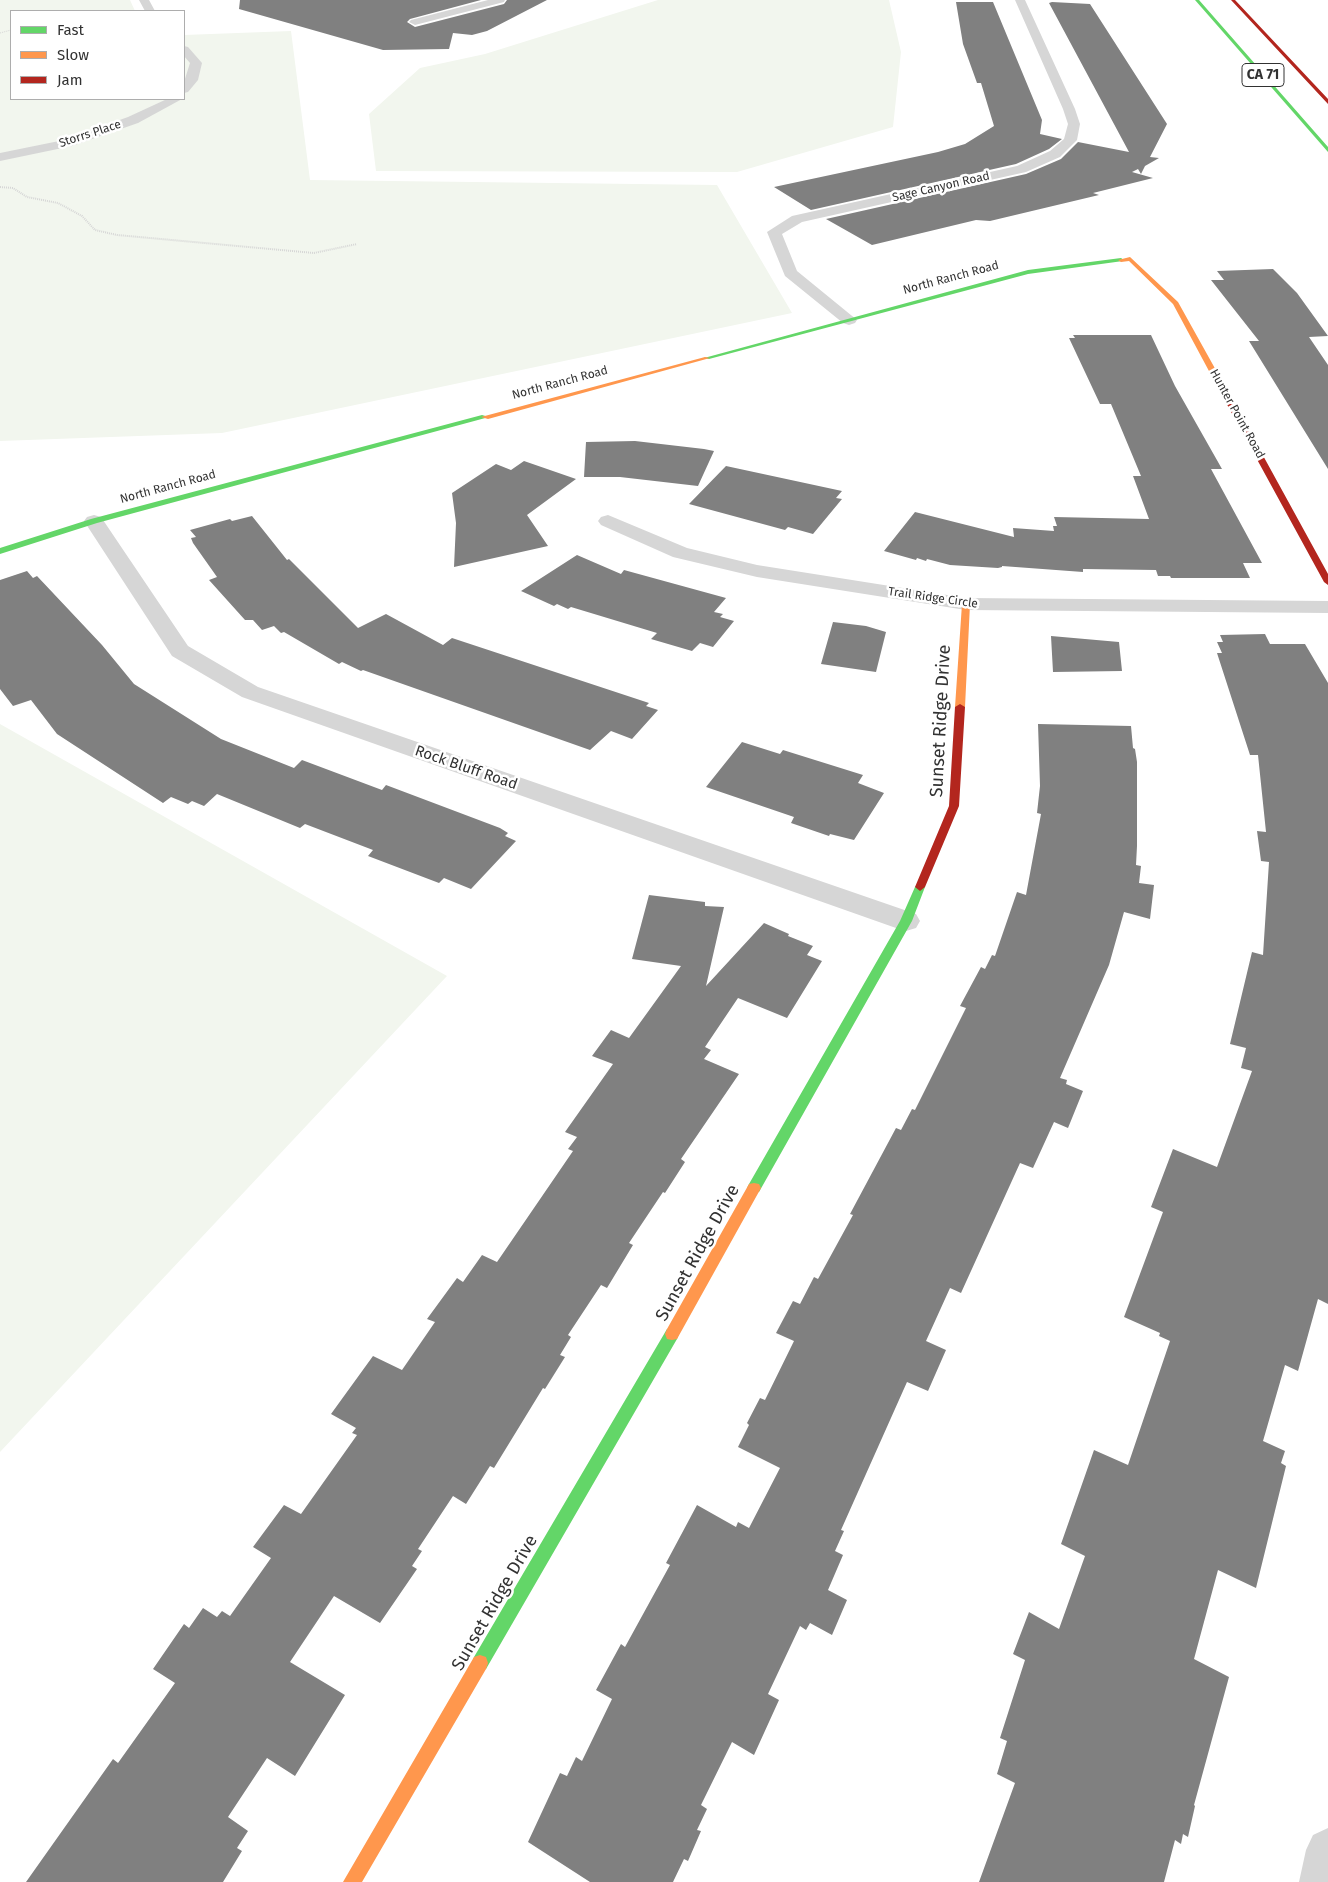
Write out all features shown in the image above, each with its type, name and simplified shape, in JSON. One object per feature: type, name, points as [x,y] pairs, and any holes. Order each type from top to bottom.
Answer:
[{"type":"main road","name":"CA 71","points":[[1198,0],[1328,150]]},
{"type":"main road","name":"CA 71","points":[[1233,0],[1328,102]]},
{"type":"main road","name":"North Ranch Road","points":[[0,550],[94,521],[1028,272],[1130,259]]},
{"type":"main road","name":"Hunter Point Road","points":[[1130,259],[1176,303],[1328,582]]},
{"type":"main road","name":"Sunset Ridge Drive","points":[[352,1882],[665,1346],[906,921],[954,806],[966,604]]},
{"type":"street","points":[[415,22],[500,0]]},
{"type":"street","name":"Sage Canyon Road","points":[[849,320],[790,274],[774,232],[797,219],[1021,169],[1054,154],[1070,140],[1074,124],[1069,109],[1020,0]]},
{"type":"street","points":[[185,50],[196,63],[192,80],[185,88]]},
{"type":"street","name":"Storrs Place","points":[[0,157],[67,143],[133,120],[174,100]]},
{"type":"street","name":"Rock Bluff Road","points":[[94,521],[180,650],[250,692],[906,921]]},
{"type":"street","name":"Trail Ridge Circle","points":[[608,521],[680,553],[738,566],[966,604],[1328,607]]},
{"type":"street","points":[[1321,1882],[1328,1850]]},
{"type":"path","points":[[0,187],[13,188],[27,197],[58,203],[82,216],[95,230],[117,235],[314,253],[357,244]]},
{"type":"shaded area","points":[[0,0],[130,0],[135,10],[10,10],[10,100],[185,100],[185,35],[291,31],[310,180],[717,185],[792,313],[222,433],[0,441]]},
{"type":"shaded area","points":[[658,0],[889,0],[901,52],[893,127],[737,172],[376,171],[369,114],[420,68],[485,54]]},
{"type":"shaded area","points":[[0,724],[447,976],[0,1452]]},
{"type":"building","points":[[240,0],[481,0],[410,19],[407,22],[415,27],[504,4],[507,0],[547,0],[487,31],[472,35],[453,33],[449,49],[383,50],[239,9]]},
{"type":"building","points":[[956,2],[993,2],[1042,120],[1040,134],[1062,139],[1049,149],[1016,164],[811,210],[774,187],[938,152],[965,144],[994,126],[981,83],[977,83],[963,44]]},
{"type":"building","points":[[1049,3],[1090,4],[1167,124],[1150,157],[1159,158],[1145,166],[1141,174],[1138,169],[1132,172],[1153,178],[1093,193],[1099,195],[990,221],[976,220],[872,245],[826,219],[1026,174],[1061,159],[1078,142],[1129,152]]},
{"type":"building","points":[[1273,269],[1297,293],[1328,336],[1309,337],[1328,365],[1328,469],[1249,341],[1259,341],[1211,280],[1224,280],[1217,271]]},
{"type":"building","points":[[1073,335],[1151,335],[1175,386],[1222,469],[1211,469],[1262,563],[1243,563],[1250,578],[1171,578],[1170,576],[1158,576],[1156,570],[1083,569],[1083,572],[1002,566],[998,568],[950,565],[927,559],[926,561],[917,558],[916,560],[884,551],[915,512],[1014,537],[1013,528],[1054,531],[1053,526],[1057,526],[1054,517],[1149,519],[1133,476],[1141,476],[1111,404],[1100,404],[1069,338],[1075,338]]},
{"type":"building","points":[[635,441],[714,451],[698,486],[620,477],[584,477],[586,442]]},
{"type":"building","points":[[524,461],[576,479],[527,515],[548,546],[454,567],[456,523],[452,493],[496,464],[511,470]]},
{"type":"building","points":[[726,466],[842,491],[836,498],[842,499],[813,534],[788,527],[785,530],[689,504]]},
{"type":"building","points":[[252,516],[287,560],[289,559],[358,628],[386,614],[443,645],[452,638],[649,703],[646,706],[658,710],[632,739],[611,731],[590,750],[363,670],[361,671],[342,662],[339,664],[284,632],[281,633],[274,626],[262,630],[253,620],[245,620],[209,580],[217,577],[193,543],[191,538],[196,537],[190,530],[230,519],[232,521]]},
{"type":"building","points":[[577,555],[621,574],[624,570],[726,598],[714,612],[723,614],[720,617],[734,621],[713,647],[700,643],[692,651],[651,639],[657,633],[571,607],[568,609],[557,604],[554,606],[521,591]]},
{"type":"building","points":[[27,571],[33,578],[37,576],[102,645],[134,684],[221,739],[294,768],[302,760],[382,790],[386,785],[500,828],[508,833],[505,836],[516,841],[471,889],[444,878],[439,883],[368,856],[373,850],[305,824],[300,828],[217,794],[204,806],[192,801],[188,804],[171,797],[163,803],[57,734],[31,700],[13,706],[0,689],[0,580]]},
{"type":"building","points":[[833,622],[866,626],[886,632],[876,672],[821,664]]},
{"type":"building","points":[[1265,634],[1270,644],[1305,644],[1328,683],[1328,1304],[1318,1299],[1298,1371],[1285,1365],[1263,1441],[1285,1451],[1281,1463],[1286,1466],[1256,1588],[1218,1570],[1194,1659],[1229,1677],[1194,1805],[1188,1837],[1183,1834],[1181,1844],[1175,1840],[1164,1882],[979,1882],[1015,1783],[997,1774],[1007,1741],[1000,1738],[1025,1660],[1013,1654],[1029,1612],[1059,1629],[1085,1556],[1061,1544],[1094,1450],[1128,1465],[1170,1341],[1159,1336],[1160,1333],[1124,1317],[1163,1212],[1151,1207],[1173,1149],[1217,1167],[1252,1071],[1241,1068],[1246,1048],[1230,1044],[1252,952],[1263,955],[1269,862],[1261,861],[1257,831],[1266,832],[1258,755],[1250,755],[1217,653],[1222,653],[1217,642],[1223,642],[1220,635]]},
{"type":"building","points":[[1051,636],[1119,642],[1122,671],[1053,672]]},
{"type":"building","points":[[1038,724],[1131,726],[1133,748],[1135,749],[1137,762],[1136,865],[1141,866],[1139,883],[1154,885],[1150,919],[1124,912],[1109,965],[1060,1078],[1067,1080],[1066,1084],[1083,1091],[1068,1128],[1054,1122],[1033,1168],[1020,1163],[961,1293],[950,1288],[926,1341],[946,1350],[928,1391],[907,1382],[841,1530],[844,1531],[835,1551],[843,1555],[828,1590],[847,1600],[832,1635],[810,1623],[806,1630],[800,1626],[768,1694],[779,1700],[754,1755],[732,1742],[701,1805],[707,1809],[697,1830],[701,1831],[688,1861],[684,1859],[673,1882],[590,1882],[528,1842],[560,1773],[567,1776],[576,1757],[582,1761],[612,1699],[596,1690],[621,1644],[625,1647],[670,1565],[666,1563],[697,1505],[736,1527],[738,1522],[749,1528],[780,1468],[738,1447],[749,1425],[747,1423],[760,1398],[765,1400],[794,1341],[776,1333],[793,1301],[800,1304],[814,1277],[818,1279],[853,1215],[850,1214],[896,1128],[901,1130],[912,1109],[915,1110],[966,1008],[960,1006],[981,967],[985,969],[992,955],[995,956],[1017,892],[1026,895],[1041,814],[1037,813],[1040,786]]},
{"type":"building","points":[[742,742],[780,754],[783,750],[863,775],[858,783],[884,793],[854,840],[830,834],[829,836],[791,823],[794,817],[706,787]]},
{"type":"building","points":[[649,895],[705,902],[705,906],[724,907],[706,986],[764,923],[789,934],[788,936],[813,946],[807,955],[822,961],[787,1018],[738,998],[705,1047],[711,1050],[704,1059],[739,1074],[681,1159],[685,1162],[665,1193],[663,1192],[629,1243],[633,1245],[607,1288],[601,1285],[568,1335],[571,1337],[560,1355],[565,1357],[545,1389],[543,1388],[494,1468],[490,1466],[466,1504],[453,1496],[418,1549],[422,1551],[412,1566],[417,1569],[380,1623],[334,1596],[290,1662],[345,1695],[295,1776],[267,1758],[228,1817],[248,1831],[237,1848],[242,1851],[223,1882],[26,1882],[113,1759],[118,1763],[175,1683],[153,1669],[184,1624],[189,1628],[203,1608],[217,1617],[222,1611],[230,1616],[271,1558],[253,1547],[284,1505],[301,1514],[357,1435],[352,1433],[356,1428],[331,1414],[373,1356],[402,1370],[435,1322],[427,1319],[457,1278],[463,1282],[482,1255],[497,1262],[573,1151],[568,1149],[577,1137],[565,1132],[613,1064],[592,1056],[611,1030],[629,1038],[681,966],[632,959]]},
{"type":"traffic: fast","points":[[1197,0],[1328,150]]},
{"type":"traffic: fast","points":[[707,358],[1028,272],[1121,260]]},
{"type":"traffic: fast","points":[[0,551],[94,521],[485,417]]},
{"type":"traffic: fast","points":[[754,1188],[906,921],[920,887]]},
{"type":"traffic: fast","points":[[480,1663],[672,1334]]},
{"type":"traffic: slow","points":[[1121,260],[1130,259],[1176,303],[1228,399]]},
{"type":"traffic: slow","points":[[485,417],[707,358]]},
{"type":"traffic: slow","points":[[960,707],[966,604]]},
{"type":"traffic: slow","points":[[672,1334],[754,1188]]},
{"type":"traffic: slow","points":[[352,1882],[480,1663]]},
{"type":"traffic: jam","points":[[1233,0],[1328,102]]},
{"type":"traffic: jam","points":[[1228,399],[1328,582]]},
{"type":"traffic: jam","points":[[920,887],[954,806],[960,707]]}]
